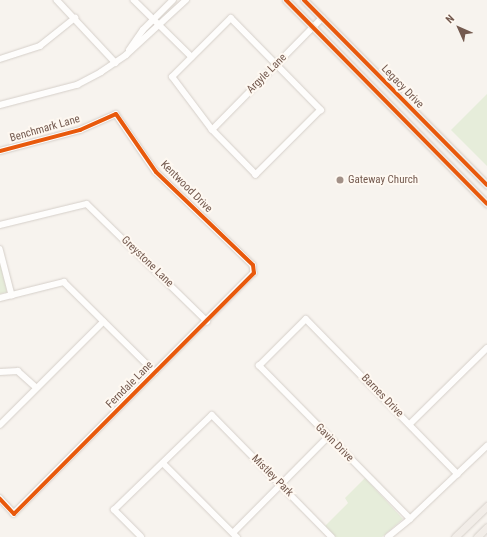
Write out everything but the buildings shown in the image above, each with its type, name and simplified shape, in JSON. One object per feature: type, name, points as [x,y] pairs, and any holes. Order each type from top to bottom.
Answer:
[{"type":"main road","name":"Legacy Drive","points":[[286,0],[487,204]]},
{"type":"main road","name":"Legacy Drive","points":[[304,0],[487,186]]},
{"type":"main road","points":[[430,146],[439,137]]},
{"type":"main road","points":[[456,537],[487,506]]},
{"type":"main road","points":[[477,537],[487,527]]},
{"type":"street","points":[[57,0],[116,63]]},
{"type":"street","points":[[134,0],[159,26],[192,56]]},
{"type":"street","points":[[126,55],[153,20],[173,0]]},
{"type":"street","points":[[0,106],[77,85],[116,63],[159,26],[186,0]]},
{"type":"street","points":[[0,59],[40,46],[75,18]]},
{"type":"street","points":[[231,18],[321,110],[256,175],[212,130],[172,77],[192,56],[231,18]]},
{"type":"street","name":"Argyle Lane","points":[[212,130],[322,18]]},
{"type":"street","name":"Benchmark Lane","points":[[0,151],[80,130],[116,114]]},
{"type":"street","name":"Kentwood Drive","points":[[116,114],[156,172],[253,265]]},
{"type":"street","name":"Greystone Lane","points":[[0,225],[87,204],[206,321]]},
{"type":"street","points":[[0,249],[12,295]]},
{"type":"street","name":"Ferndale Lane","points":[[0,499],[14,514],[254,273],[253,265]]},
{"type":"street","points":[[0,298],[64,282],[155,372]]},
{"type":"street","name":"Gavin Drive","points":[[306,319],[259,366],[410,519]]},
{"type":"street","name":"Barnes Drive","points":[[306,319],[458,474]]},
{"type":"street","points":[[0,425],[103,322]]},
{"type":"street","points":[[410,424],[487,348]]},
{"type":"street","points":[[0,372],[18,370],[37,388]]},
{"type":"street","name":"Mistley Park","points":[[163,463],[212,415],[332,537]]},
{"type":"street","points":[[141,537],[114,510],[163,463],[235,535],[280,485],[328,437]]},
{"type":"street","points":[[388,537],[410,519],[487,446]]},
{"type":"green space","points":[[487,94],[487,166],[451,130]]},
{"type":"green space","points":[[0,262],[7,292],[0,294]]},
{"type":"green space","points":[[365,478],[403,519],[382,537],[336,537],[325,526],[348,503],[345,498]]},
{"type":"cycle path","points":[[286,0],[487,204]]},
{"type":"cycle path","points":[[304,0],[487,185]]},
{"type":"cycle path","points":[[0,151],[80,130],[116,114],[156,172],[253,265],[254,273],[14,514],[0,499]]},
{"type":"place","name":"Gateway Church","points":[[340,180]]}]
